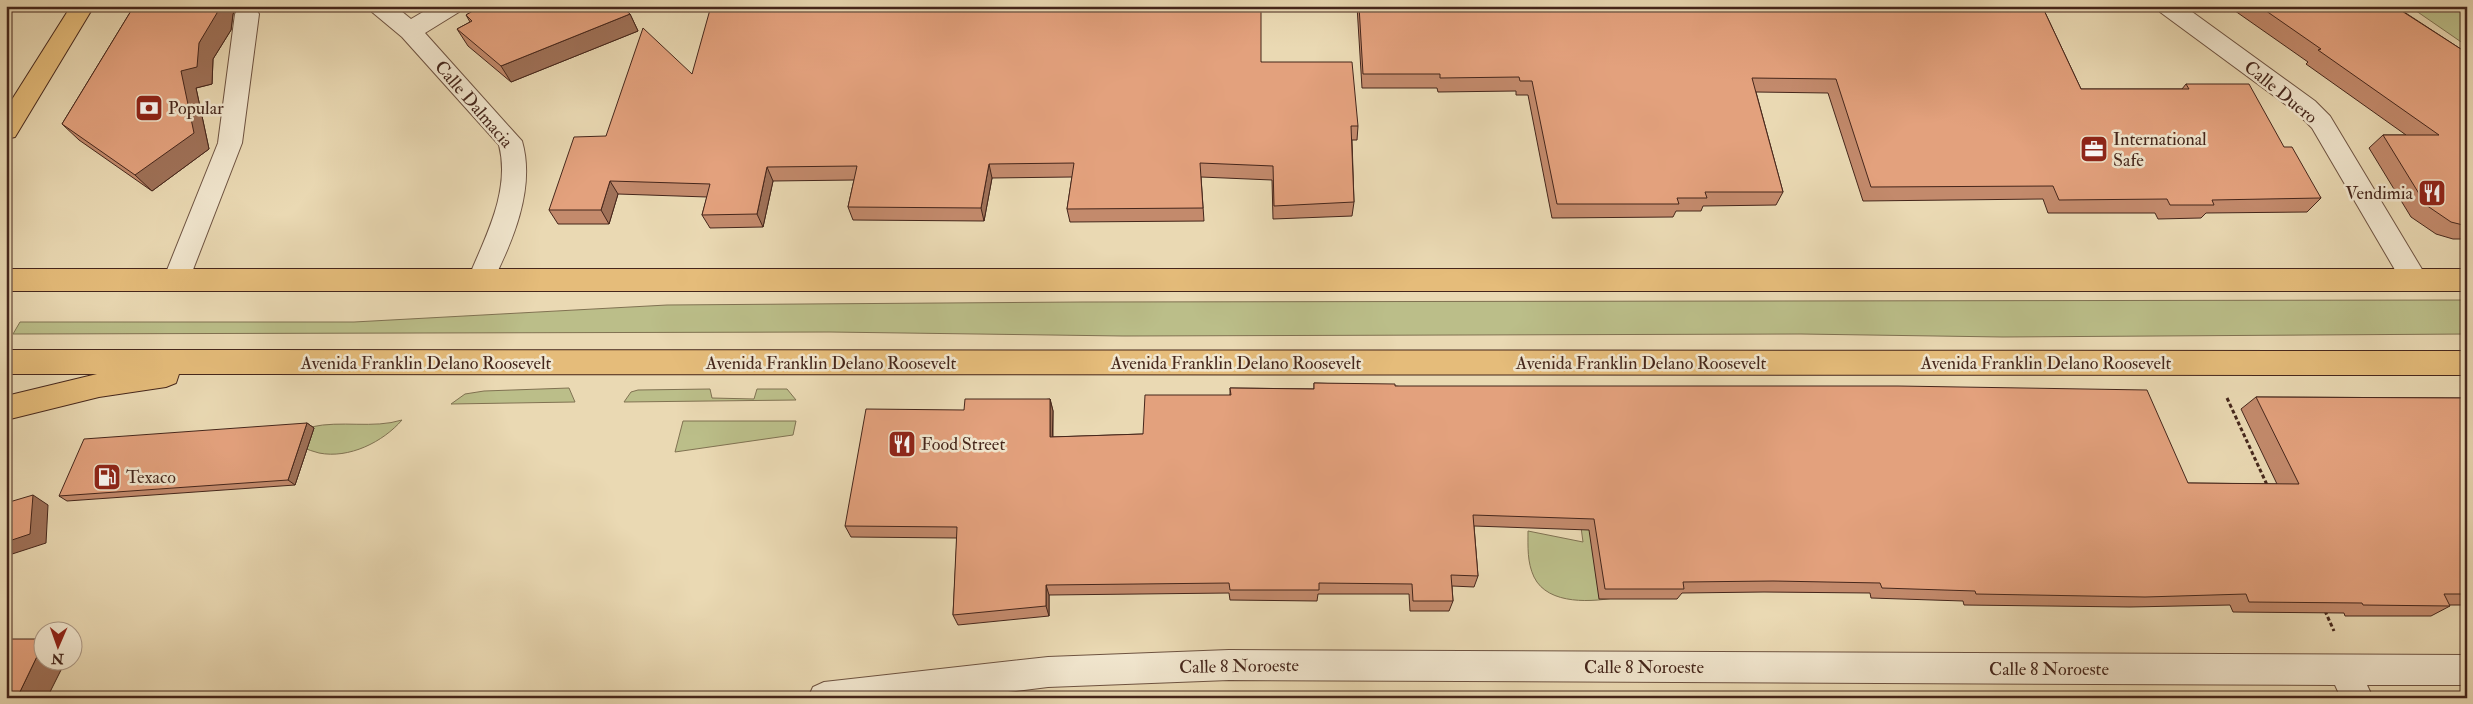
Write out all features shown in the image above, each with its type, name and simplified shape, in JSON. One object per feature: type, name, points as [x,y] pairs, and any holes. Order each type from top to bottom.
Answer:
[{"type":"main road","points":[[6,130],[83,6]]},
{"type":"main road","points":[[6,280],[2467,280]]},
{"type":"main road","name":"Avenida Franklin Delano Roosevelt","points":[[6,362],[440,364],[2467,362]]},
{"type":"main road","points":[[6,408],[100,385],[246,362]]},
{"type":"street","name":"Calle Dalmacia","points":[[380,6],[410,31],[510,141],[515,153],[514,190],[481,279]]},
{"type":"street","points":[[410,31],[451,6]]},
{"type":"street","name":"Calle Duero","points":[[2168,6],[2306,107],[2321,122],[2414,279]]},
{"type":"street","points":[[176,280],[230,143],[247,14]]},
{"type":"street","name":"Calle 8 Noroeste","points":[[824,698],[1048,672],[1230,665],[2467,670]]},
{"type":"street","points":[[2344,670],[2357,698]]},
{"type":"path","points":[[2225,394],[2270,492]]},
{"type":"path","points":[[2324,609],[2336,636]]},
{"type":"green space","points":[[2409,6],[2467,6],[2467,46]]},
{"type":"green space","points":[[2467,300],[2467,334],[2003,337],[1801,334],[1123,336],[830,332],[13,334],[20,322],[354,322],[667,305],[1082,302]]},
{"type":"green space","points":[[569,388],[575,402],[451,404],[465,394],[484,391]]},
{"type":"green space","points":[[710,389],[712,398],[754,399],[757,389],[787,389],[796,400],[624,402],[631,392],[638,390]]},
{"type":"green space","points":[[402,420],[375,442],[353,451],[342,453],[319,453],[286,440],[311,427],[322,425],[380,424]]},
{"type":"green space","points":[[683,421],[796,421],[793,435],[675,452]]},
{"type":"green space","points":[[1576,490],[1619,597],[1585,601],[1572,600],[1550,593],[1534,577],[1528,554],[1528,531],[1583,542]]},
{"type":"building","name":"Popular","points":[[134,6],[218,6],[217,13],[199,43],[197,67],[181,71],[194,133],[135,175],[62,124]]},
{"type":"building","points":[[481,6],[621,6],[630,14],[501,66],[457,29],[472,21],[466,15]]},
{"type":"building","points":[[711,6],[1261,6],[1261,62],[1352,62],[1358,126],[1351,126],[1354,202],[1274,206],[1273,166],[1200,163],[1203,208],[1067,209],[1074,163],[989,164],[981,208],[848,207],[857,166],[767,167],[757,214],[702,215],[710,184],[610,181],[601,210],[549,210],[574,137],[606,136],[643,28],[692,74]]},
{"type":"building","points":[[1359,6],[2042,6],[2081,89],[2189,89],[2186,84],[2249,84],[2284,147],[2292,147],[2321,198],[2212,200],[2214,205],[2170,205],[2167,199],[2059,200],[2053,186],[1871,187],[1836,79],[1752,78],[1783,192],[1705,192],[1707,198],[1677,198],[1679,204],[1557,204],[1532,81],[1520,81],[1519,77],[1440,78],[1440,74],[1363,74]]},
{"type":"building","points":[[2259,6],[2394,6],[2467,53],[2467,226],[2451,222],[2426,205],[2383,135],[2439,135]]},
{"type":"building","points":[[1314,383],[1395,384],[1395,386],[1898,386],[2147,390],[2188,483],[2299,484],[2256,397],[2467,398],[2467,594],[2444,594],[2450,606],[2249,602],[2246,594],[2145,597],[1976,594],[1975,591],[1882,588],[1880,583],[1683,582],[1684,589],[1605,589],[1594,519],[1473,515],[1478,576],[1451,575],[1453,601],[1413,601],[1412,584],[1319,583],[1319,590],[1230,590],[1229,583],[1046,585],[1046,606],[953,615],[957,527],[845,526],[866,409],[964,410],[965,399],[1050,399],[1050,437],[1143,434],[1145,395],[1231,395],[1230,388],[1314,389]]},
{"type":"building","points":[[307,423],[288,480],[59,496],[84,439]]},
{"type":"building","points":[[33,495],[30,534],[6,542],[6,503]]},
{"type":"building","points":[[6,639],[32,639],[32,667],[17,698],[6,698]]},
{"type":"place","name":"Popular","points":[[149,108]]},
{"type":"place","name":"International Safe","points":[[2094,149]]},
{"type":"place","name":"Vendimia","points":[[2432,193]]},
{"type":"place","name":"Food Street","points":[[902,444]]},
{"type":"place","name":"Texaco","points":[[107,477]]}]
